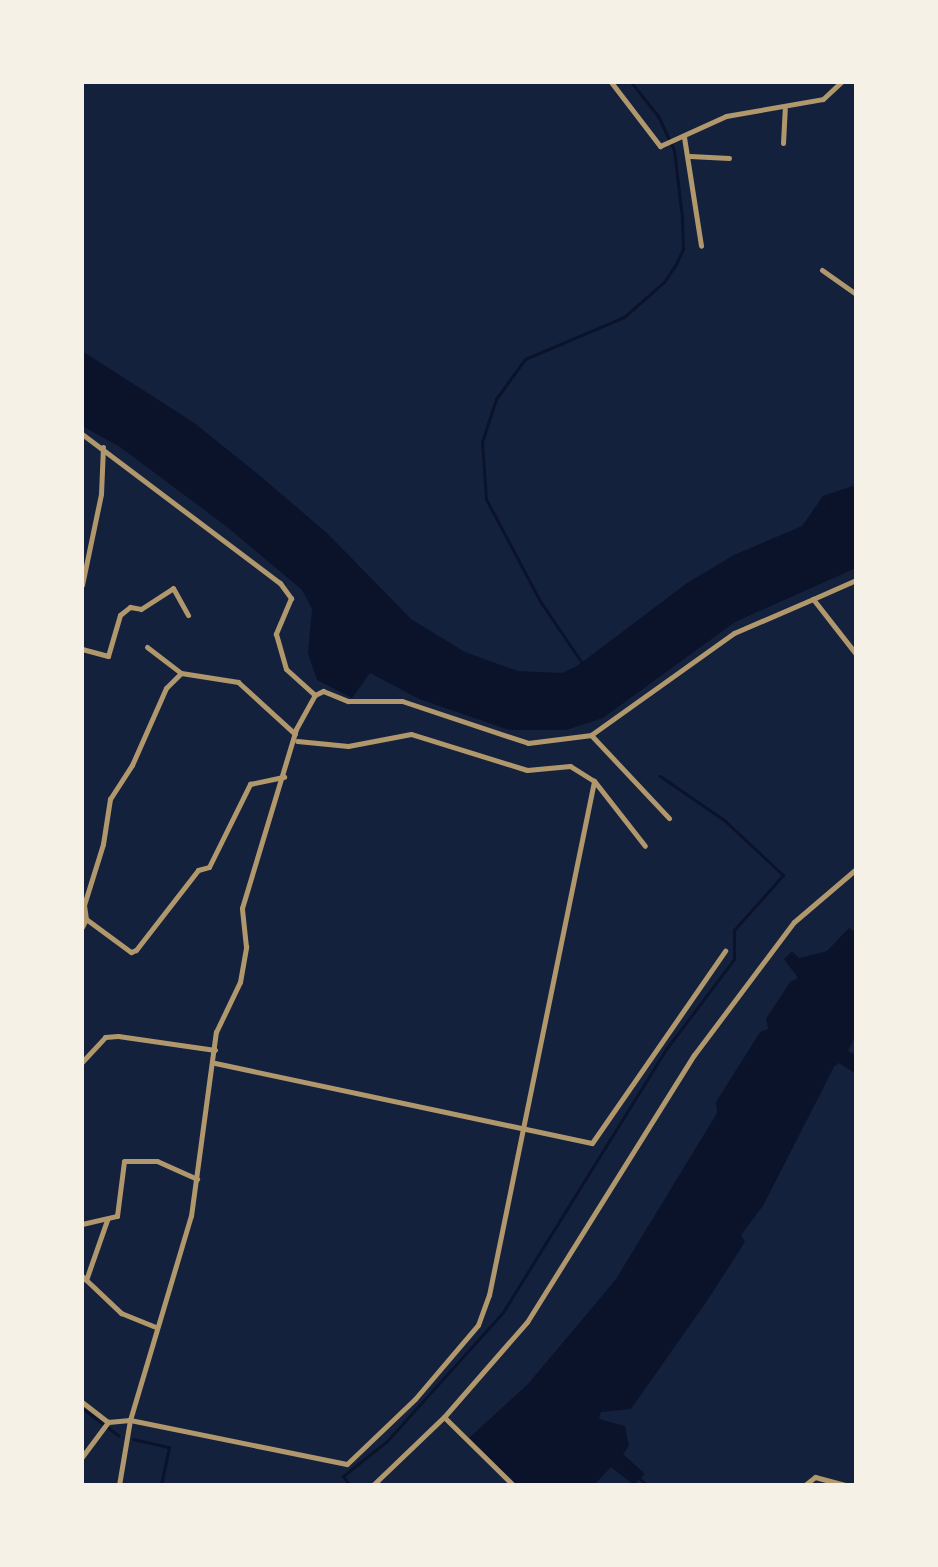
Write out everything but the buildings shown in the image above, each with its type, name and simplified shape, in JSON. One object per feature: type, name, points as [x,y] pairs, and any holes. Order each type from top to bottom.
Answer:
[{"type":"street","points":[[611,82],[663,145],[726,116],[785,109],[823,99],[841,82]]},
{"type":"street","points":[[783,143],[785,109]]},
{"type":"street","points":[[681,138],[690,156],[701,246]]},
{"type":"street","points":[[690,156],[729,158]]},
{"type":"street","points":[[822,270],[856,294]]},
{"type":"street","points":[[82,434],[280,583],[291,598],[276,634],[286,669],[313,698]]},
{"type":"street","points":[[82,585],[101,494],[103,447]]},
{"type":"street","points":[[119,1485],[130,1420],[156,1327],[178,1269],[197,1179],[215,1063],[216,1032],[240,982],[246,947],[242,908],[296,734],[313,698],[323,691],[348,701],[402,701],[528,743],[591,735],[734,633],[856,580]]},
{"type":"street","points":[[82,649],[108,656],[120,615],[130,607],[141,609],[173,588],[188,615]]},
{"type":"street","points":[[813,599],[856,654]]},
{"type":"street","points":[[147,647],[181,673],[238,682],[296,734],[363,745],[399,732],[527,770],[570,766],[594,781],[645,846]]},
{"type":"street","points":[[82,927],[86,919],[84,905],[103,844],[110,799],[132,765],[166,688],[181,673]]},
{"type":"street","points":[[591,735],[669,818]]},
{"type":"street","points":[[86,919],[131,952],[136,950],[198,870],[209,867],[250,784],[285,777]]},
{"type":"street","points":[[82,1402],[108,1422],[130,1420],[347,1464],[415,1399],[478,1325],[594,781]]},
{"type":"street","points":[[373,1485],[444,1417],[557,1281],[639,1141],[767,956],[794,922],[856,869]]},
{"type":"street","points":[[215,1063],[592,1143],[725,951]]},
{"type":"street","points":[[82,1062],[105,1037],[215,1050]]},
{"type":"street","points":[[82,1224],[117,1216],[124,1161],[157,1161],[197,1179]]},
{"type":"street","points":[[107,1220],[84,1278],[121,1313],[156,1327]]},
{"type":"street","points":[[444,1417],[513,1485]]},
{"type":"street","points":[[82,1457],[108,1422]]},
{"type":"street","points":[[805,1485],[815,1477],[845,1485]]},
{"type":"water","points":[[82,351],[193,422],[253,470],[327,533],[411,619],[465,652],[518,671],[562,673],[577,666],[687,583],[734,555],[802,526],[823,496],[856,485],[856,568],[735,622],[603,718],[566,730],[509,730],[419,699],[370,673],[352,698],[317,680],[308,653],[312,609],[302,590],[227,527],[120,447],[82,426]]},
{"type":"water","points":[[849,928],[856,932],[856,1034],[848,1051],[856,1055],[856,1074],[839,1063],[834,1067],[763,1206],[741,1235],[745,1242],[631,1409],[601,1412],[599,1419],[625,1426],[629,1446],[623,1454],[645,1474],[634,1485],[611,1467],[594,1485],[517,1485],[469,1438],[528,1384],[616,1279],[717,1113],[716,1102],[760,1032],[768,1029],[766,1019],[790,982],[798,978],[784,959],[792,951],[799,958],[827,951]]},
{"type":"waterway","points":[[582,663],[540,601],[486,499],[482,442],[496,399],[525,359],[624,317],[664,282],[683,249],[674,150],[658,116],[631,82]]},
{"type":"waterway","points":[[349,1484],[343,1476],[387,1441],[503,1312],[667,1048],[734,959],[734,930],[783,875],[724,820],[660,776]]},
{"type":"waterway","points":[[82,1408],[119,1436]]},
{"type":"waterway","points":[[133,1439],[169,1447],[161,1485]]},
{"type":"waterway","points":[[638,1477],[647,1485]]}]
